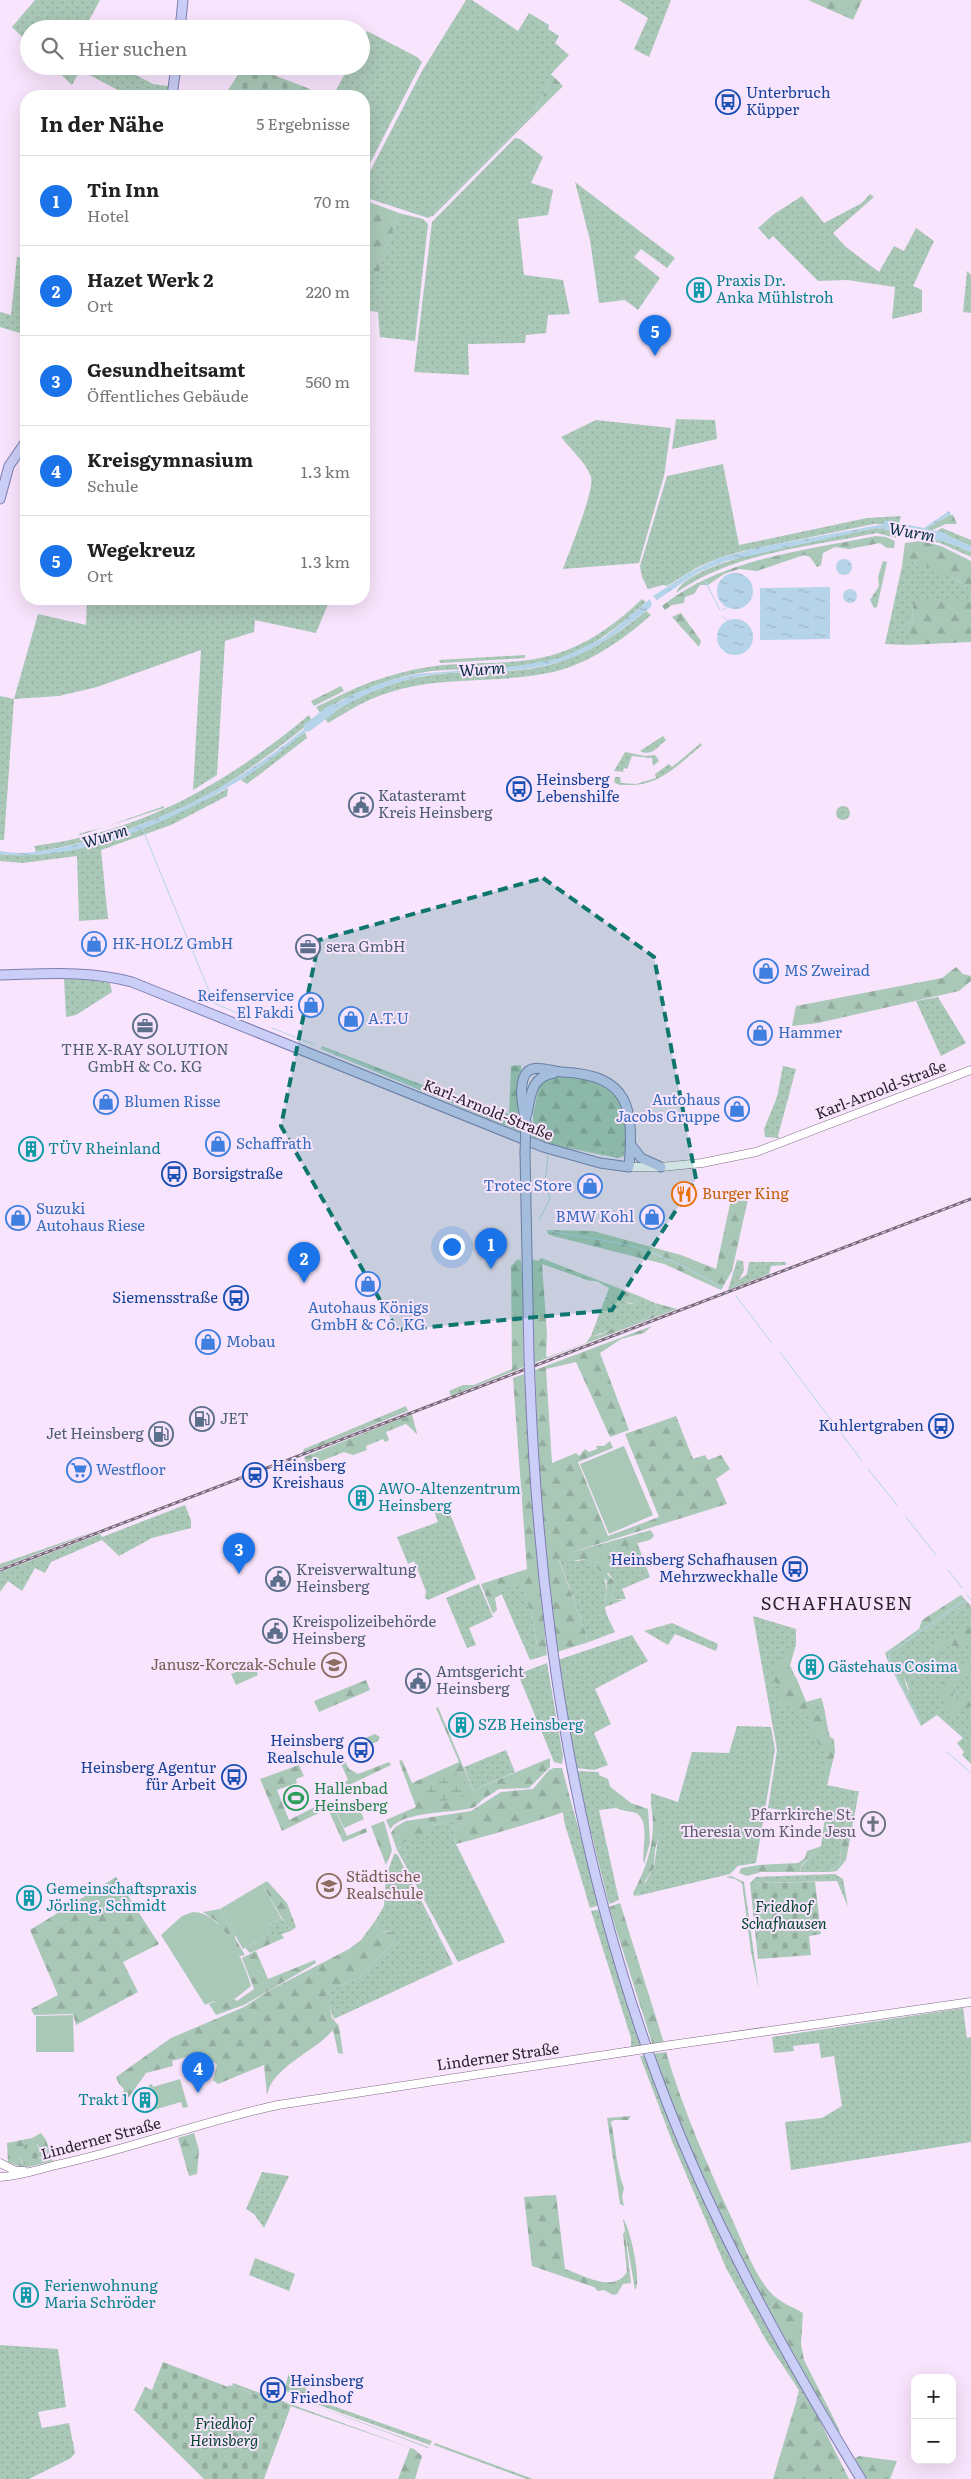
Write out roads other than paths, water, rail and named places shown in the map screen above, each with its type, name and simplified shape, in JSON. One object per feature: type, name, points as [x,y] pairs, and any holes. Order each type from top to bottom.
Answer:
[{"type":"main road","points":[[181,20],[183,0]]},
{"type":"main road","points":[[173,90],[175,75]]},
{"type":"main road","points":[[0,499],[9,466],[20,450]]},
{"type":"main road","name":"Karl-Arnold-Straße","points":[[0,976],[73,973],[115,977],[132,982],[544,1147],[564,1154],[629,1167],[661,1167],[702,1163],[762,1150],[971,1070]]},
{"type":"main road","points":[[629,1167],[631,1145],[630,1115],[617,1091],[594,1076],[534,1068],[525,1074],[523,1101],[526,1122],[529,1357],[540,1548],[550,1644],[568,1756],[605,1915],[658,2079],[698,2176],[758,2301],[822,2416],[861,2479]]},
{"type":"main road","points":[[526,1122],[535,1083],[546,1074],[559,1072]]},
{"type":"main road","points":[[631,1145],[641,1158],[661,1167]]},
{"type":"main road","name":"Linderner Straße","points":[[0,2177],[84,2159],[247,2111],[278,2105],[671,2045],[971,2002]]},
{"type":"main road","name":"Linderner Straße","points":[[0,2163],[20,2172],[36,2170]]},
{"type":"main road","points":[[0,2172],[10,2176]]},
{"type":"main road","points":[[854,2468],[857,2479]]},
{"type":"water","points":[[949,511],[951,514],[926,529],[930,531],[923,535],[907,532],[908,525],[924,528]]},
{"type":"water","points":[[890,523],[899,524],[898,531],[876,528],[726,561],[697,573],[657,600],[653,596],[690,572],[719,558],[761,547]]},
{"type":"water","points":[[937,531],[971,546],[971,552],[929,535]]},
{"type":"water","points":[[844,559],[850,561],[852,567],[850,573],[844,575],[838,573],[836,567],[838,561]]},
{"type":"water","points":[[735,573],[742,574],[748,578],[752,584],[752,598],[748,604],[742,608],[735,609],[728,608],[722,604],[718,598],[717,591],[718,584],[722,578],[728,574]]},
{"type":"water","points":[[830,587],[830,639],[760,640],[760,588]]},
{"type":"water","points":[[847,589],[853,589],[857,596],[853,603],[847,603],[843,599],[843,593]]},
{"type":"water","points":[[650,599],[652,604],[650,608],[629,624],[596,646],[572,658],[532,668],[449,673],[415,678],[369,693],[324,717],[320,713],[354,694],[384,682],[416,674],[518,666],[561,658],[605,637]]},
{"type":"water","points":[[735,619],[742,620],[748,624],[752,630],[752,644],[748,650],[742,654],[735,655],[728,654],[722,650],[718,644],[717,637],[718,630],[722,624],[728,620]]},
{"type":"water","points":[[317,718],[319,721],[250,774],[185,810],[155,824],[125,836],[62,852],[31,855],[0,854],[0,851],[27,853],[72,845],[139,825],[171,812],[233,780],[262,761]]},
{"type":"waterway","name":"Wurm","points":[[887,525],[943,537]]},
{"type":"waterway","points":[[704,579],[720,610]]},
{"type":"waterway","points":[[723,617],[727,620]]},
{"type":"waterway","name":"Wurm","points":[[308,727],[332,709]]},
{"type":"waterway","points":[[142,828],[214,1003],[244,1016]]},
{"type":"waterway","points":[[272,1028],[315,1045]]},
{"type":"waterway","points":[[322,1048],[521,1130]]},
{"type":"waterway","points":[[529,1134],[548,1140],[548,1142]]},
{"type":"waterway","points":[[539,1220],[550,1199],[545,1183],[548,1155]]},
{"type":"waterway","points":[[549,1231],[614,1242],[639,1249],[679,1264],[721,1288]]},
{"type":"waterway","points":[[736,1296],[772,1343]]},
{"type":"waterway","points":[[780,1352],[862,1461]]},
{"type":"waterway","points":[[868,1469],[897,1505]]},
{"type":"waterway","points":[[906,1517],[936,1555]]},
{"type":"waterway","points":[[948,1570],[962,1588]]},
{"type":"waterway","points":[[967,1595],[971,1600]]},
{"type":"waterway","points":[[921,1723],[889,1661],[889,1654],[964,1600]]},
{"type":"waterway","points":[[947,1752],[971,1773]]},
{"type":"railway","points":[[0,1570],[971,1199]]},
{"type":"place","name":"Unterbruch Küpper","points":[[728,102]]},
{"type":"place","name":"Praxis Dr. Anka Mühlstroh","points":[[699,290]]},
{"type":"place","name":"Wegekreuz","points":[[655,356]]},
{"type":"place","name":"Heinsberg Lebenshilfe","points":[[519,789]]},
{"type":"place","name":"Katasteramt Kreis Heinsberg","points":[[361,805]]},
{"type":"place","name":"HK-HOLZ GmbH","points":[[94,944]]},
{"type":"place","name":"sera GmbH","points":[[308,947]]},
{"type":"place","name":"MS Zweirad","points":[[766,971]]},
{"type":"place","name":"Reifenservice El Fakdi","points":[[311,1005]]},
{"type":"place","name":"A.T.U","points":[[351,1019]]},
{"type":"place","name":"THE X-RAY SOLUTION GmbH & Co. KG","points":[[145,1026]]},
{"type":"place","name":"Hammer","points":[[760,1033]]},
{"type":"place","name":"Blumen Risse","points":[[106,1102]]},
{"type":"place","name":"Autohaus Jacobs Gruppe","points":[[737,1109]]},
{"type":"place","name":"Schaffrath","points":[[218,1144]]},
{"type":"place","name":"TÜV Rheinland","points":[[31,1149]]},
{"type":"place","name":"Borsigstraße","points":[[174,1174]]},
{"type":"place","name":"Trotec Store","points":[[590,1186]]},
{"type":"place","name":"Burger King","points":[[684,1194]]},
{"type":"place","name":"BMW Kohl","points":[[652,1217]]},
{"type":"place","name":"Suzuki Autohaus Riese","points":[[18,1218]]},
{"type":"place","name":"Tin Inn","points":[[491,1269]]},
{"type":"place","name":"Hazet Werk 2","points":[[304,1283]]},
{"type":"place","name":"Autohaus Königs GmbH & Co. KG","points":[[368,1284]]},
{"type":"place","name":"Siemensstraße","points":[[236,1298]]},
{"type":"place","name":"Mobau","points":[[208,1342]]},
{"type":"place","name":"JET","points":[[202,1419]]},
{"type":"place","name":"Kuhlertgraben","points":[[941,1426]]},
{"type":"place","name":"Jet Heinsberg","points":[[161,1434]]},
{"type":"place","name":"Westfloor","points":[[79,1470]]},
{"type":"place","name":"Heinsberg Kreishaus","points":[[255,1475]]},
{"type":"place","name":"AWO-Altenzentrum Heinsberg","points":[[361,1498]]},
{"type":"place","name":"Heinsberg Schafhausen Mehrzweckhalle","points":[[795,1569]]},
{"type":"place","name":"Gesundheitsamt","points":[[239,1574]]},
{"type":"place","name":"Kreisverwaltung Heinsberg","points":[[278,1579]]},
{"type":"place","name":"Kreispolizeibehörde Heinsberg","points":[[275,1631]]},
{"type":"place","name":"Janusz-Korczak-Schule","points":[[334,1665]]},
{"type":"place","name":"Gästehaus Cosima","points":[[811,1667]]},
{"type":"place","name":"Amtsgericht Heinsberg","points":[[418,1681]]},
{"type":"place","name":"SZB Heinsberg","points":[[461,1725]]},
{"type":"place","name":"Heinsberg Realschule","points":[[361,1750]]},
{"type":"place","name":"Heinsberg Agentur für Arbeit","points":[[234,1777]]},
{"type":"place","name":"Hallenbad Heinsberg","points":[[296,1798]]},
{"type":"place","name":"Pfarrkirche St. Theresia vom Kinde Jesu","points":[[873,1824]]},
{"type":"place","name":"Städtische Realschule","points":[[329,1886]]},
{"type":"place","name":"Gemeinschaftspraxis Jörling, Schmidt","points":[[29,1898]]},
{"type":"place","name":"Kreisgymnasium","points":[[198,2093]]},
{"type":"place","name":"Trakt 1","points":[[145,2100]]},
{"type":"place","name":"Ferienwohnung Maria Schröder","points":[[26,2295]]},
{"type":"place","name":"Heinsberg Friedhof","points":[[273,2390]]},
{"type":"district","name":"SCHAFHAUSEN","points":[[837,1604]]},
{"type":"park label","name":"Friedhof Schafhausen","points":[[784,1916]]},
{"type":"park label","name":"Friedhof Heinsberg","points":[[224,2432]]}]
